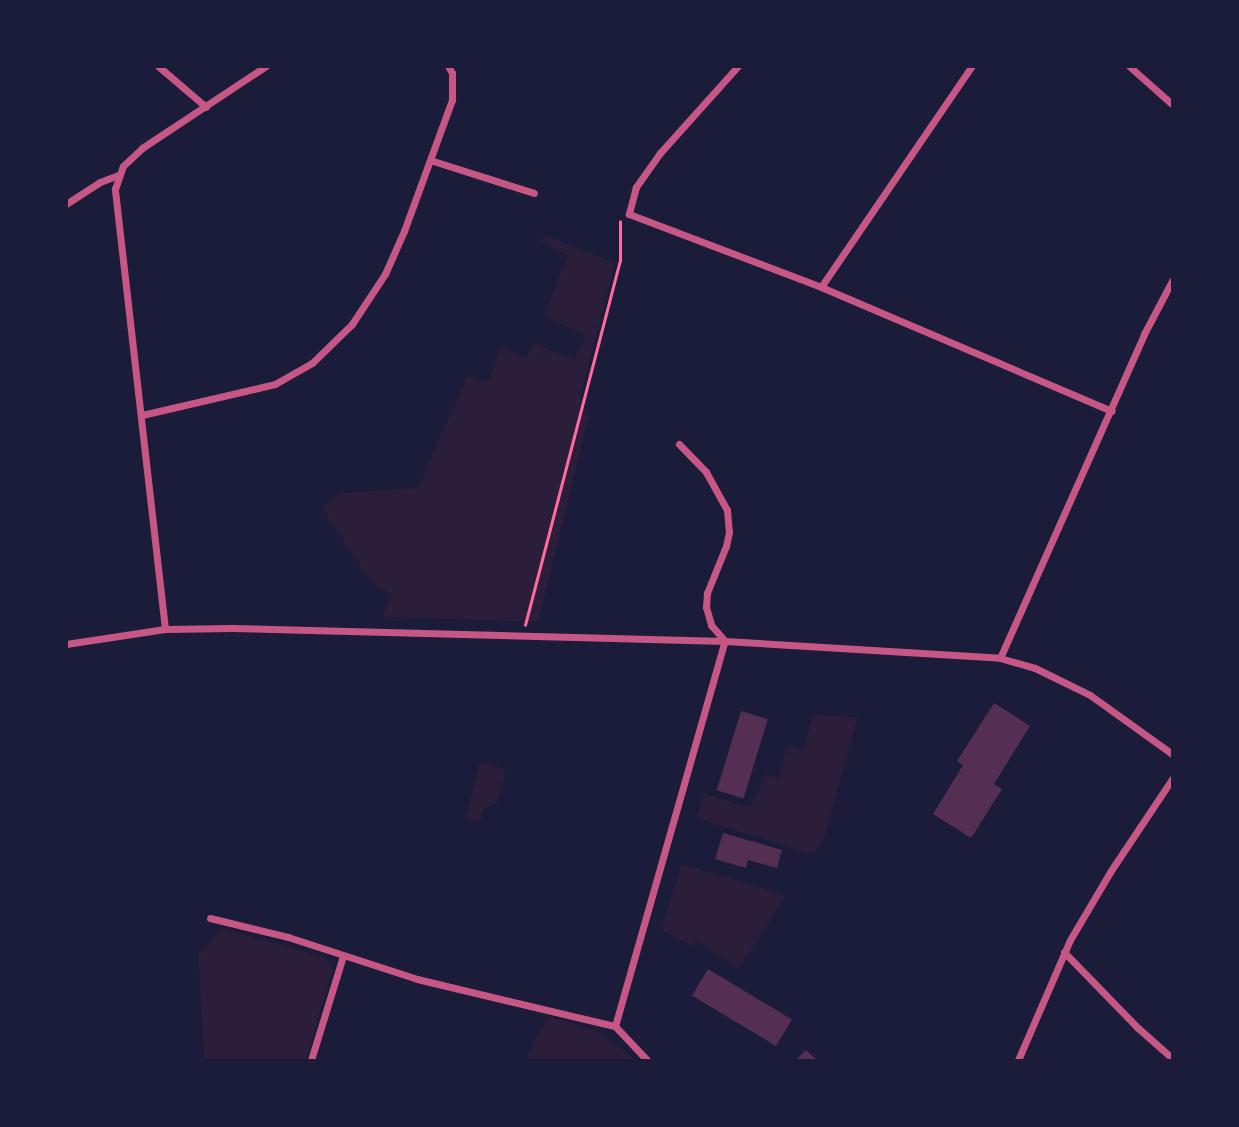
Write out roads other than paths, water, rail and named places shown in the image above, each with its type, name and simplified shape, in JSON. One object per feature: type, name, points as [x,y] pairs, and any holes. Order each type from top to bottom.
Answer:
[{"type":"street","points":[[158,66],[206,107]]},
{"type":"street","points":[[66,204],[100,182],[118,175],[142,148],[266,66]]},
{"type":"street","points":[[142,415],[275,384],[312,363],[352,324],[384,274],[430,160],[452,100],[452,73],[448,66]]},
{"type":"street","points":[[738,66],[660,153],[636,187],[629,214],[821,287],[1112,411]]},
{"type":"street","points":[[821,287],[972,66]]},
{"type":"street","points":[[1129,66],[1172,104]]},
{"type":"street","points":[[430,160],[534,193]]},
{"type":"street","points":[[118,175],[115,208],[142,415],[165,629]]},
{"type":"street","points":[[1000,658],[1144,334],[1172,281]]},
{"type":"street","points":[[679,444],[705,472],[727,510],[726,547],[707,593],[706,607],[711,625],[725,640]]},
{"type":"street","points":[[66,644],[165,629],[725,640],[1000,658],[1035,668],[1090,695],[1172,754]]},
{"type":"street","points":[[615,1026],[725,640]]},
{"type":"street","points":[[1018,1060],[1064,952],[1111,872],[1172,779]]},
{"type":"street","points":[[210,918],[288,937],[417,979],[615,1026],[647,1060]]},
{"type":"street","points":[[1064,952],[1172,1058]]},
{"type":"street","points":[[311,1060],[342,956]]}]
